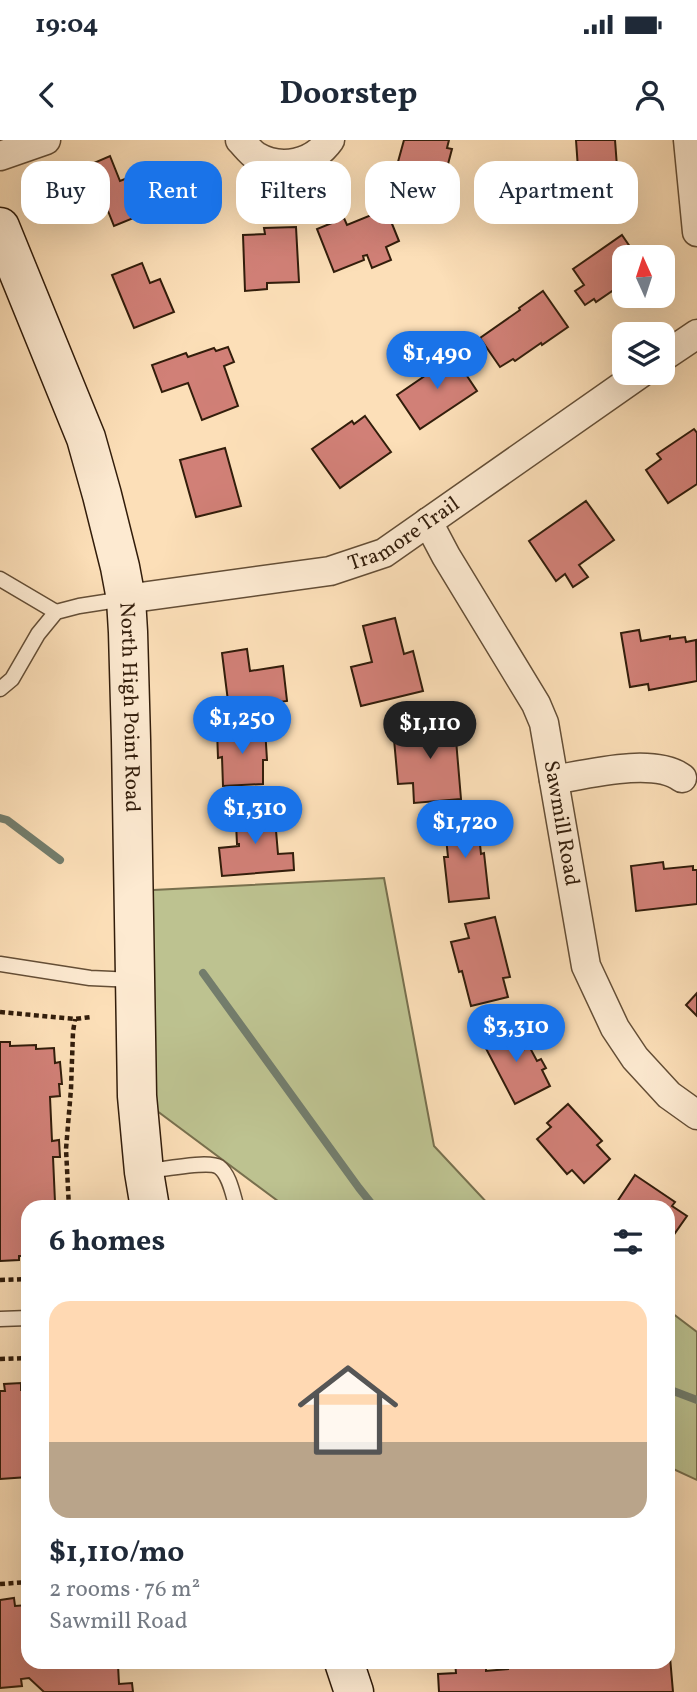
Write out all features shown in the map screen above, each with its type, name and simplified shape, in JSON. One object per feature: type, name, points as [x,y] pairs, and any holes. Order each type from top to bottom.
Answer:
[{"type":"street","points":[[0,156],[46,140]]},
{"type":"street","points":[[240,140],[253,154],[269,163],[289,165],[306,161],[323,150],[330,140]]},
{"type":"street","points":[[688,140],[697,232]]},
{"type":"street","name":"North High Point Road","points":[[0,228],[86,438],[117,555],[125,599],[131,740],[137,1096],[147,1190]]},
{"type":"street","points":[[675,349],[697,334]]},
{"type":"street","name":"Tramore Trail","points":[[125,599],[330,570],[384,553],[623,385]]},
{"type":"street","name":"Sawmill Road","points":[[428,522],[536,704],[544,723],[586,966],[615,1028],[635,1058],[669,1096],[697,1115]]},
{"type":"street","points":[[554,780],[621,769],[645,768],[674,772],[692,778]]},
{"type":"street","points":[[346,1669],[354,1692]]},
{"type":"lane","points":[[0,579],[55,612]]},
{"type":"lane","points":[[0,689],[12,679],[38,634],[55,612],[125,599]]},
{"type":"lane","points":[[0,964],[90,978],[135,980]]},
{"type":"lane","points":[[147,1190],[209,1164],[219,1168],[227,1178],[234,1200]]},
{"type":"lane","points":[[0,1319],[21,1318]]},
{"type":"path","points":[[0,1012],[75,1019],[91,1017]]},
{"type":"path","points":[[69,1200],[66,1149],[75,1019]]},
{"type":"path","points":[[0,1280],[21,1279]]},
{"type":"path","points":[[0,1359],[21,1358]]},
{"type":"path","points":[[0,1584],[21,1582]]},
{"type":"green space","points":[[384,878],[434,1146],[484,1200],[277,1200],[137,1096],[134,891]]},
{"type":"green space","points":[[675,1315],[697,1332],[697,1480],[675,1470]]},
{"type":"building","points":[[404,140],[449,140],[447,148],[452,149],[449,161],[398,161]]},
{"type":"building","points":[[576,140],[615,140],[617,161],[577,161]]},
{"type":"building","points":[[110,156],[120,181],[124,179],[124,222],[114,226],[110,216],[110,161],[98,161]]},
{"type":"building","points":[[365,218],[365,224],[392,224],[399,241],[386,247],[391,260],[372,268],[367,255],[363,256],[364,260],[334,272],[317,229],[329,224],[351,223]]},
{"type":"building","points":[[296,227],[299,282],[267,283],[267,289],[245,291],[243,235],[265,234],[264,228]]},
{"type":"building","points":[[622,235],[629,245],[612,245],[612,291],[596,302],[594,299],[585,305],[575,291],[584,285],[573,269]]},
{"type":"building","points":[[142,263],[150,283],[160,279],[174,312],[134,328],[112,275]]},
{"type":"building","points":[[543,291],[568,327],[515,361],[513,359],[500,367],[480,338]]},
{"type":"building","points":[[228,347],[234,362],[224,366],[238,406],[202,420],[188,383],[162,392],[152,365],[186,353],[188,357],[214,348],[216,351]]},
{"type":"building","points":[[451,352],[477,391],[420,429],[397,395],[429,373],[426,369]]},
{"type":"building","points":[[365,416],[391,452],[340,488],[312,449],[352,421],[354,424]]},
{"type":"building","points":[[694,429],[697,433],[697,484],[668,503],[646,470],[661,459],[657,454]]},
{"type":"building","points":[[225,448],[241,506],[196,517],[180,460]]},
{"type":"building","points":[[586,501],[614,540],[579,565],[588,577],[573,587],[565,574],[556,581],[529,541]]},
{"type":"building","points":[[395,618],[404,654],[413,651],[423,691],[361,706],[351,667],[372,662],[363,626]]},
{"type":"building","points":[[639,630],[641,641],[670,636],[670,639],[685,637],[686,642],[696,640],[697,681],[649,690],[648,684],[630,687],[621,633]]},
{"type":"building","points":[[247,649],[250,671],[283,666],[287,701],[229,709],[222,653]]},
{"type":"building","points":[[454,716],[461,799],[414,803],[413,783],[398,784],[394,739],[409,737],[408,729],[425,728],[424,718]]},
{"type":"building","points":[[265,728],[267,760],[263,760],[263,784],[223,786],[217,730]]},
{"type":"building","points":[[274,807],[278,854],[293,853],[294,870],[222,876],[219,848],[239,846],[236,811]]},
{"type":"building","points":[[477,815],[489,898],[449,902],[444,857],[448,857],[444,818]]},
{"type":"building","points":[[663,862],[664,869],[693,866],[693,870],[697,870],[697,904],[636,911],[631,866]]},
{"type":"building","points":[[495,917],[510,977],[503,978],[508,997],[471,1006],[451,942],[469,938],[465,924]]},
{"type":"building","points":[[697,993],[697,1016],[686,1005]]},
{"type":"building","points":[[512,1024],[525,1049],[529,1046],[537,1061],[541,1059],[546,1068],[542,1070],[550,1086],[515,1104],[481,1039]]},
{"type":"building","points":[[0,1042],[10,1042],[10,1046],[36,1045],[36,1049],[54,1048],[55,1063],[60,1062],[62,1084],[59,1084],[60,1096],[50,1097],[52,1141],[59,1140],[60,1157],[53,1157],[55,1200],[21,1200],[21,1256],[19,1260],[0,1261]]},
{"type":"building","points":[[568,1104],[602,1141],[597,1145],[610,1159],[584,1183],[572,1170],[567,1174],[537,1139],[551,1127],[547,1123]]},
{"type":"building","points":[[635,1175],[672,1200],[618,1200]]},
{"type":"building","points":[[675,1208],[687,1216],[675,1233]]},
{"type":"building","points":[[21,1383],[21,1478],[0,1479],[0,1391],[5,1391],[4,1384]]},
{"type":"building","points":[[14,1598],[15,1606],[21,1606],[21,1669],[118,1669],[119,1684],[132,1683],[133,1692],[44,1692],[29,1678],[21,1679],[22,1686],[0,1688],[0,1600]]},
{"type":"building","points":[[456,1669],[671,1669],[673,1692],[439,1692],[438,1674],[456,1673]]},
{"type":"waterway","points":[[0,818],[7,820],[60,860]]},
{"type":"waterway","points":[[203,973],[369,1200]]},
{"type":"waterway","points":[[675,1392],[697,1400]]}]
